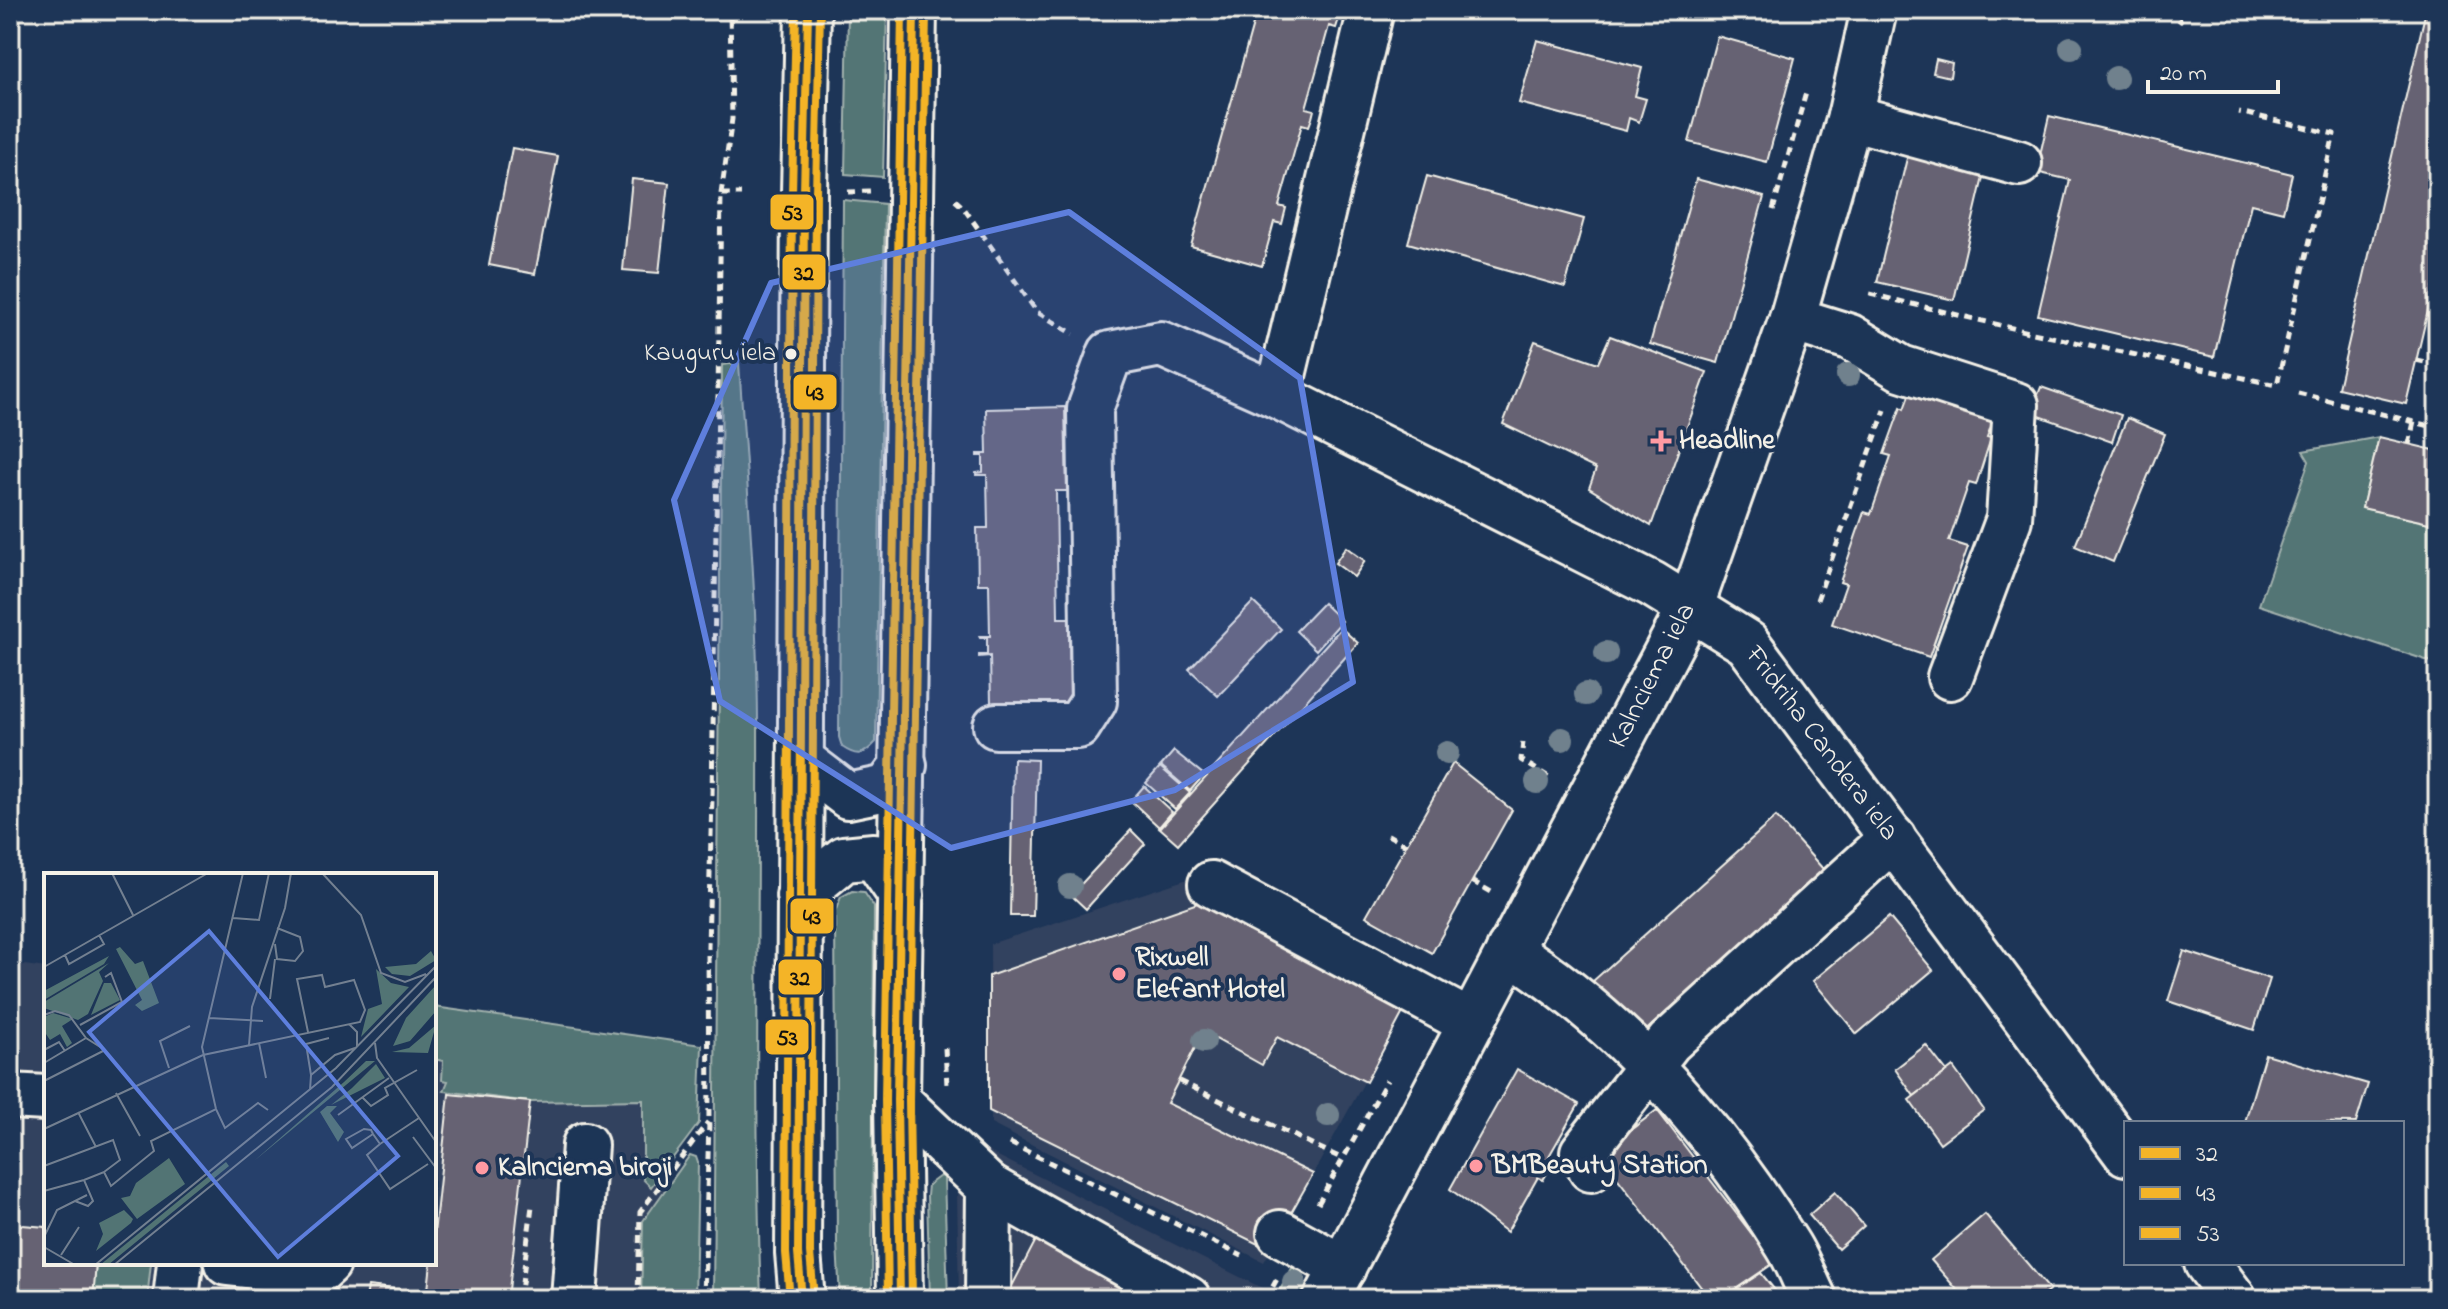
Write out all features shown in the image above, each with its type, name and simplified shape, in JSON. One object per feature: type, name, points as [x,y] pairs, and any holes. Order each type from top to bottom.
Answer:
[{"type":"street","points":[[802,1299],[798,1253],[799,896],[808,10]]},
{"type":"street","points":[[900,1299],[897,1100],[914,10]]},
{"type":"street","points":[[1278,396],[1371,10]]},
{"type":"street","name":"Kalnciema iela","points":[[1334,1284],[1691,606],[1792,319],[1850,117],[1874,10]]},
{"type":"street","points":[[1850,117],[2019,163]]},
{"type":"street","points":[[1792,319],[1850,337],[1901,368],[2016,405],[2009,519],[1950,677]]},
{"type":"street","name":"Fridriha Candera iela","points":[[1110,354],[1161,344],[1278,396],[1652,584],[1747,643],[2124,1150]]},
{"type":"street","points":[[996,726],[1078,726],[1094,701],[1090,409],[1110,354]]},
{"type":"street","points":[[801,760],[848,796],[887,788],[904,765]]},
{"type":"street","points":[[1591,1169],[1583,1152],[1677,1034],[1893,838]]},
{"type":"street","points":[[799,896],[844,859],[874,856],[901,895]]},
{"type":"street","points":[[1211,884],[1471,1023]]},
{"type":"street","points":[[1509,950],[1588,1008],[1676,1092],[1789,1246],[1814,1299]]},
{"type":"street","points":[[10,1096],[44,1098]]},
{"type":"street","points":[[897,1100],[989,1187],[1188,1299]]},
{"type":"street","points":[[574,1299],[585,1145]]},
{"type":"street","points":[[988,1299],[989,1187]]},
{"type":"street","points":[[1276,1246],[1334,1284]]},
{"type":"street","points":[[176,1299],[180,1265]]},
{"type":"street","points":[[275,1266],[317,1273],[326,1265]]},
{"type":"street","points":[[2208,1265],[2234,1299]]},
{"type":"path","points":[[704,1299],[721,194],[732,119],[730,10]]},
{"type":"path","points":[[1802,10],[1829,14],[1830,10]]},
{"type":"path","points":[[2167,10],[2182,22]]},
{"type":"path","points":[[1770,223],[1807,89]]},
{"type":"path","points":[[1859,292],[2277,385],[2334,134],[2239,112]]},
{"type":"path","points":[[946,192],[963,207],[1037,312],[1110,354]]},
{"type":"path","points":[[721,194],[741,194]]},
{"type":"path","points":[[2416,360],[2438,365]]},
{"type":"path","points":[[1817,600],[1901,368]]},
{"type":"path","points":[[2298,393],[2438,428]]},
{"type":"path","points":[[2409,444],[2414,422]]},
{"type":"path","points":[[1523,742],[1521,760],[1556,781]]},
{"type":"path","points":[[1388,835],[1406,845]]},
{"type":"path","points":[[1472,881],[1497,896]]},
{"type":"path","points":[[1266,1299],[1276,1246],[1343,1159],[1394,1068]]},
{"type":"path","points":[[1179,1081],[1343,1159]]},
{"type":"path","points":[[638,1299],[640,1212],[709,1122]]},
{"type":"path","points":[[1002,1139],[1276,1246]]},
{"type":"path","points":[[520,1299],[532,1206]]},
{"type":"highlighted area","points":[[1069,212],[1300,378],[1353,682],[1175,790],[951,848],[720,701],[674,500],[771,283]]},
{"type":"shaded area","points":[[1221,868],[1421,980],[1264,1262],[991,1124],[990,944]]},
{"type":"shaded area","points":[[10,963],[44,968],[44,1265],[436,1265],[436,1008],[674,1108],[660,1299],[10,1299]]},
{"type":"shaded area","points":[[956,1135],[1264,1289],[1259,1299],[959,1299]]},
{"type":"green space","points":[[848,10],[887,10],[883,177],[845,174]]},
{"type":"green space","points":[[843,200],[885,204],[876,742],[868,750],[857,754],[842,747],[839,737]]},
{"type":"green space","points":[[739,363],[757,674],[757,1082],[761,1299],[713,1299],[722,365]]},
{"type":"green space","points":[[2379,437],[2362,508],[2438,525],[2438,664],[2259,605],[2309,461],[2303,451]]},
{"type":"green space","points":[[852,891],[864,892],[874,907],[872,1299],[840,1299],[837,1243],[835,912],[841,897]]},
{"type":"green space","points":[[436,1007],[702,1045],[699,1123],[651,1187],[643,1179],[643,1100],[530,1102],[444,1091],[448,1081],[442,1080],[443,1061],[436,1059]]},
{"type":"green space","points":[[690,1155],[696,1157],[698,1163],[695,1299],[641,1299],[643,1221]]},
{"type":"green space","points":[[940,1176],[944,1177],[948,1299],[930,1299],[927,1196],[928,1185]]},
{"type":"green space","points":[[1296,1261],[1305,1279],[1299,1299],[1275,1299]]},
{"type":"green space","points":[[96,1265],[151,1265],[147,1299],[93,1299]]},
{"type":"building","points":[[1257,10],[1341,12],[1336,28],[1329,26],[1306,108],[1314,110],[1312,118],[1309,126],[1302,124],[1279,206],[1286,208],[1282,224],[1274,222],[1262,266],[1191,246]]},
{"type":"building","points":[[2426,10],[2438,10],[2438,268],[2406,404],[2338,388]]},
{"type":"building","points":[[1717,36],[1795,58],[1767,162],[1689,142]]},
{"type":"building","points":[[1537,40],[1642,68],[1635,96],[1646,99],[1639,122],[1629,118],[1626,131],[1519,103]]},
{"type":"building","points":[[1936,59],[1952,63],[1950,77],[1933,73]]},
{"type":"building","points":[[2049,116],[2292,174],[2283,212],[2251,204],[2214,357],[2038,315],[2070,180],[2036,172]]},
{"type":"building","points":[[512,148],[558,156],[535,274],[489,265]]},
{"type":"building","points":[[1908,154],[1984,173],[1954,300],[1877,282]]},
{"type":"building","points":[[1427,176],[1584,219],[1565,287],[1408,243]]},
{"type":"building","points":[[632,179],[669,183],[659,273],[623,270]]},
{"type":"building","points":[[1696,179],[1764,197],[1718,363],[1650,344]]},
{"type":"building","points":[[1610,336],[1707,372],[1651,526],[1589,488],[1596,469],[1503,424],[1535,341],[1598,363]]},
{"type":"building","points":[[2041,387],[2121,415],[2112,442],[2031,413]]},
{"type":"building","points":[[1911,390],[1942,400],[1940,404],[1962,411],[1963,407],[1994,418],[1976,485],[1969,483],[1949,541],[1968,547],[1929,657],[1832,624],[1846,584],[1840,582],[1864,512],[1871,514],[1891,456],[1884,454],[1901,407],[1904,409]]},
{"type":"building","points":[[1065,407],[1067,491],[1056,491],[1058,618],[1069,618],[1070,702],[991,703],[990,656],[979,657],[987,655],[987,638],[979,636],[990,636],[989,584],[978,584],[977,528],[988,528],[987,475],[976,475],[983,472],[983,456],[977,454],[987,454],[986,409]]},
{"type":"building","points":[[2127,418],[2165,434],[2113,562],[2075,546]]},
{"type":"building","points":[[2379,437],[2438,451],[2438,525],[2362,508]]},
{"type":"building","points":[[1346,547],[1365,561],[1354,577],[1335,563]]},
{"type":"building","points":[[1253,602],[1281,629],[1218,696],[1189,669]]},
{"type":"building","points":[[1323,603],[1342,621],[1316,650],[1296,631]]},
{"type":"building","points":[[1341,628],[1358,643],[1178,844],[1160,828]]},
{"type":"building","points":[[1174,751],[1204,775],[1190,791],[1161,766]]},
{"type":"building","points":[[1013,759],[1037,760],[1033,916],[1010,916]]},
{"type":"building","points":[[1453,763],[1512,810],[1432,953],[1366,916]]},
{"type":"building","points":[[1160,767],[1190,793],[1175,809],[1146,783]]},
{"type":"building","points":[[1144,786],[1172,812],[1159,827],[1131,801]]},
{"type":"building","points":[[1776,817],[1824,870],[1641,1035],[1593,981]]},
{"type":"building","points":[[1131,830],[1145,844],[1086,909],[1071,895]]},
{"type":"building","points":[[1209,899],[1407,1005],[1366,1082],[1277,1037],[1262,1065],[1203,1032],[1167,1103],[1313,1174],[1270,1250],[989,1111],[989,976]]},
{"type":"building","points":[[1889,917],[1933,970],[1857,1034],[1813,981]]},
{"type":"building","points":[[2184,951],[2270,979],[2254,1030],[2168,1001]]},
{"type":"building","points":[[1926,1045],[1947,1072],[1914,1096],[1895,1069]]},
{"type":"building","points":[[2265,1054],[2368,1084],[2357,1121],[2245,1121]]},
{"type":"building","points":[[1953,1067],[1984,1110],[1940,1143],[1909,1100]]},
{"type":"building","points":[[1517,1069],[1579,1104],[1549,1156],[1555,1159],[1543,1180],[1538,1177],[1507,1232],[1450,1189]]},
{"type":"building","name":"Kalnciema biroji","points":[[449,1094],[530,1102],[508,1299],[427,1299],[431,1265],[436,1265],[436,1215]]},
{"type":"building","points":[[1657,1110],[1774,1263],[1721,1299],[1710,1299],[1599,1154]]},
{"type":"building","points":[[1835,1192],[1864,1226],[1838,1249],[1809,1215]]},
{"type":"building","points":[[1985,1214],[2050,1290],[2039,1299],[1965,1299],[1931,1260]]},
{"type":"building","points":[[10,1224],[44,1227],[44,1265],[96,1265],[93,1299],[10,1299]]},
{"type":"building","points":[[1037,1238],[1152,1299],[1027,1299],[1010,1290]]},
{"type":"building","points":[[1761,1273],[1782,1299],[1721,1299]]},
{"type":"building","points":[[2432,1283],[2438,1285],[2438,1299],[2427,1299]]},
{"type":"building","points":[[368,1286],[428,1293],[427,1299],[366,1299]]},
{"type":"transit line","name":"53","points":[[790,1299],[786,1253],[792,193],[796,10]]},
{"type":"transit line","name":"32","points":[[802,1299],[798,1253],[804,193],[808,10]]},
{"type":"transit line","name":"43","points":[[814,1298],[810,1253],[816,193],[820,10]]},
{"type":"transit line","name":"53","points":[[888,1299],[885,1100],[902,10]]},
{"type":"transit line","name":"32","points":[[900,1299],[897,1100],[914,10]]},
{"type":"transit line","name":"43","points":[[912,1299],[909,1100],[926,10]]},
{"type":"place","name":"Kauguru iela","points":[[791,354]]},
{"type":"place","name":"Headline","points":[[1661,441]]},
{"type":"place","name":"Rixwell Elefant Hotel","points":[[1119,974]]},
{"type":"place","name":"BMBeauty Station","points":[[1476,1166]]},
{"type":"place","name":"Kalnciema biroji","points":[[482,1168]]}]
